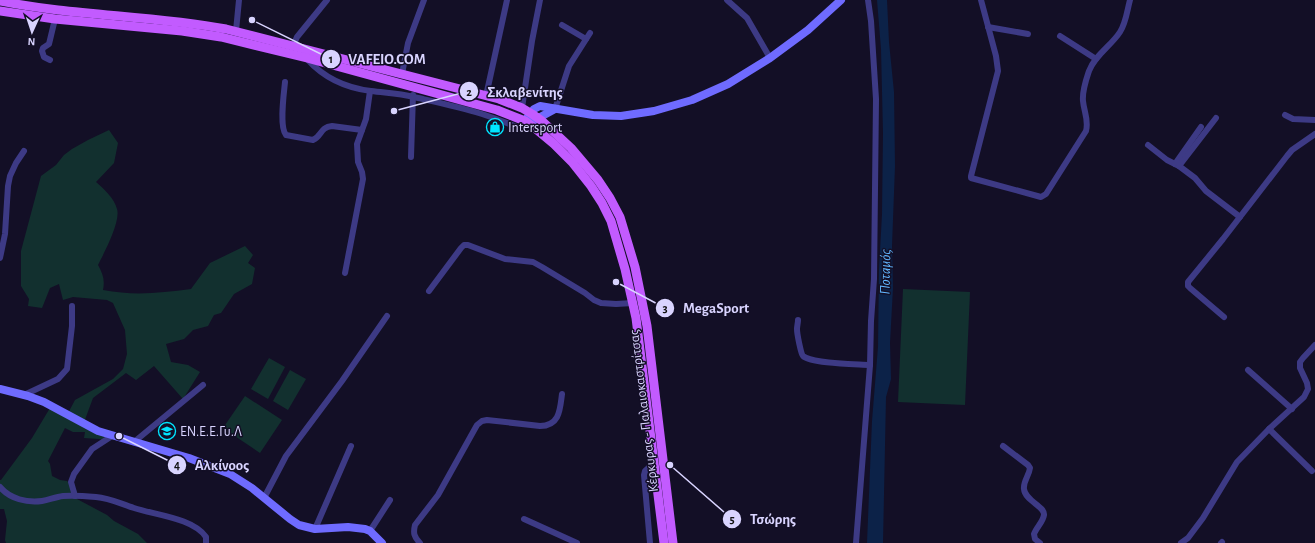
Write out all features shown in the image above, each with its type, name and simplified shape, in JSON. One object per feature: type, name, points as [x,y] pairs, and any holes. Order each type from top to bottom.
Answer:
[{"type":"main road","name":"Κέρκυρας - Παλαιοκαστρίτσας","points":[[0,1],[77,12],[191,23],[236,31],[499,99],[522,108],[535,116],[572,148],[592,172],[610,198],[624,228],[637,277],[647,326],[673,543]]},
{"type":"main road","name":"Κέρκυρας - Παλαιοκαστρίτσας","points":[[0,10],[55,19],[206,34],[307,58],[414,87],[482,110],[505,112],[526,122],[545,136],[572,162],[591,186],[602,203],[618,241],[638,329],[664,543]]},
{"type":"street","points":[[236,31],[239,0]]},
{"type":"street","points":[[293,46],[297,37],[327,0]]},
{"type":"street","points":[[402,74],[408,43],[424,0]]},
{"type":"street","points":[[486,96],[507,0]]},
{"type":"street","points":[[522,108],[540,0]]},
{"type":"street","points":[[727,0],[747,18],[770,58]]},
{"type":"street","points":[[526,122],[535,116],[555,109],[593,115],[621,116],[663,109],[692,100],[738,79],[770,58],[808,30],[841,0]]},
{"type":"street","points":[[856,543],[870,365],[874,279],[876,99],[871,21],[868,0]]},
{"type":"street","points":[[981,0],[997,60],[998,71],[971,178],[1039,197],[1044,196],[1086,131],[1087,120],[1083,102],[1083,92],[1090,70],[1096,60],[1120,33],[1130,0]]},
{"type":"street","points":[[50,60],[44,57],[42,51],[43,48],[49,44],[55,19]]},
{"type":"street","points":[[555,109],[570,66],[588,36],[562,25]]},
{"type":"street","points":[[988,27],[1028,34]]},
{"type":"street","points":[[1060,36],[1096,60]]},
{"type":"street","points":[[307,58],[314,68],[327,78],[341,84],[370,91],[396,93],[482,110]]},
{"type":"street","points":[[285,82],[283,108],[284,130],[286,135],[313,140],[316,139],[323,129],[329,126],[362,130]]},
{"type":"street","points":[[411,157],[414,87]]},
{"type":"street","points":[[345,273],[363,179],[358,162],[356,144],[366,119],[370,91]]},
{"type":"street","points":[[1285,115],[1293,119],[1315,120]]},
{"type":"street","points":[[1177,165],[1216,118]]},
{"type":"street","points":[[1177,165],[1201,127]]},
{"type":"street","points":[[1224,316],[1190,288],[1188,284],[1189,279],[1292,150],[1315,134]]},
{"type":"street","points":[[1148,145],[1167,160],[1177,165],[1195,178],[1206,191],[1240,217]]},
{"type":"street","points":[[0,258],[5,234],[10,176],[24,151]]},
{"type":"street","points":[[429,291],[461,248],[468,244],[505,259],[533,262],[538,264],[601,303],[633,303]]},
{"type":"street","points":[[24,395],[58,379],[67,369],[72,326],[72,306]]},
{"type":"street","points":[[264,498],[286,456],[342,381],[387,316]]},
{"type":"street","points":[[798,320],[797,329],[800,352],[804,357],[815,361],[870,365]]},
{"type":"street","points":[[1181,543],[1188,538],[1204,518],[1237,462],[1269,429],[1304,398],[1308,389],[1307,383],[1300,368],[1300,362],[1315,345]]},
{"type":"street","points":[[1248,370],[1292,409]]},
{"type":"street","points":[[134,442],[203,385]]},
{"type":"street","points":[[0,390],[24,395],[44,402],[98,431],[189,458],[218,469],[244,482],[299,525],[314,529],[358,528],[370,531],[382,543]]},
{"type":"street","points":[[420,543],[415,538],[415,525],[438,495],[477,425],[482,421],[487,420],[540,426],[549,425],[558,416],[562,394]]},
{"type":"street","points":[[1269,429],[1312,471]]},
{"type":"street","points":[[75,496],[72,482],[74,474],[92,449],[112,436]]},
{"type":"street","points":[[314,529],[351,446]]},
{"type":"street","points":[[1003,446],[1030,468],[1025,481],[1024,492],[1030,500],[1044,512],[1034,534],[1035,539],[1040,543]]},
{"type":"street","points":[[650,543],[644,475],[645,471],[654,463]]},
{"type":"street","points":[[0,487],[10,495],[24,500],[41,501],[64,496],[106,498],[134,508],[177,518],[200,531],[206,537],[206,543]]},
{"type":"street","points":[[370,531],[390,500]]},
{"type":"street","points":[[524,519],[577,543]]},
{"type":"green space","points":[[109,130],[118,143],[114,163],[96,182],[106,191],[116,205],[118,214],[111,237],[98,265],[103,277],[103,290],[125,293],[158,293],[191,289],[210,263],[245,246],[253,255],[248,263],[255,268],[252,284],[234,294],[221,313],[214,315],[208,326],[193,330],[184,339],[166,344],[171,362],[188,365],[200,372],[183,399],[154,366],[136,380],[126,373],[93,398],[83,425],[107,437],[103,440],[84,438],[85,432],[73,432],[65,428],[48,461],[52,476],[60,480],[67,481],[77,491],[77,499],[138,534],[147,543],[6,543],[7,521],[4,509],[0,509],[0,480],[32,438],[50,408],[66,417],[75,400],[113,379],[123,369],[127,354],[125,330],[113,303],[107,300],[73,297],[63,300],[59,284],[50,288],[42,308],[28,306],[29,299],[21,286],[21,251],[41,176],[56,165],[64,155],[72,149]]},
{"type":"green space","points":[[903,289],[970,292],[965,405],[898,402]]},
{"type":"green space","points":[[269,358],[285,367],[268,399],[251,389]]},
{"type":"green space","points":[[290,370],[306,379],[288,410],[273,401]]},
{"type":"green space","points":[[245,396],[282,420],[260,453],[223,428]]},
{"type":"water","name":"Ποταμός","points":[[877,0],[887,0],[894,92],[895,166],[892,246],[893,288],[890,343],[891,379],[886,397],[883,543],[867,543],[872,421],[878,347],[879,270],[882,214],[883,133],[881,49]]},
{"type":"place","name":"VAFEIO.COM","points":[[252,20]]},
{"type":"place","name":"Σκλαβενίτης","points":[[394,111]]},
{"type":"place","name":"Intersport","points":[[495,127]]},
{"type":"place","name":"MegaSport","points":[[616,282]]},
{"type":"place","name":"ΕΝ.Ε.Ε.Γυ.Λ","points":[[167,431]]},
{"type":"place","name":"Αλκίνοος","points":[[119,436]]},
{"type":"place","name":"Τσώρης","points":[[670,465]]}]
